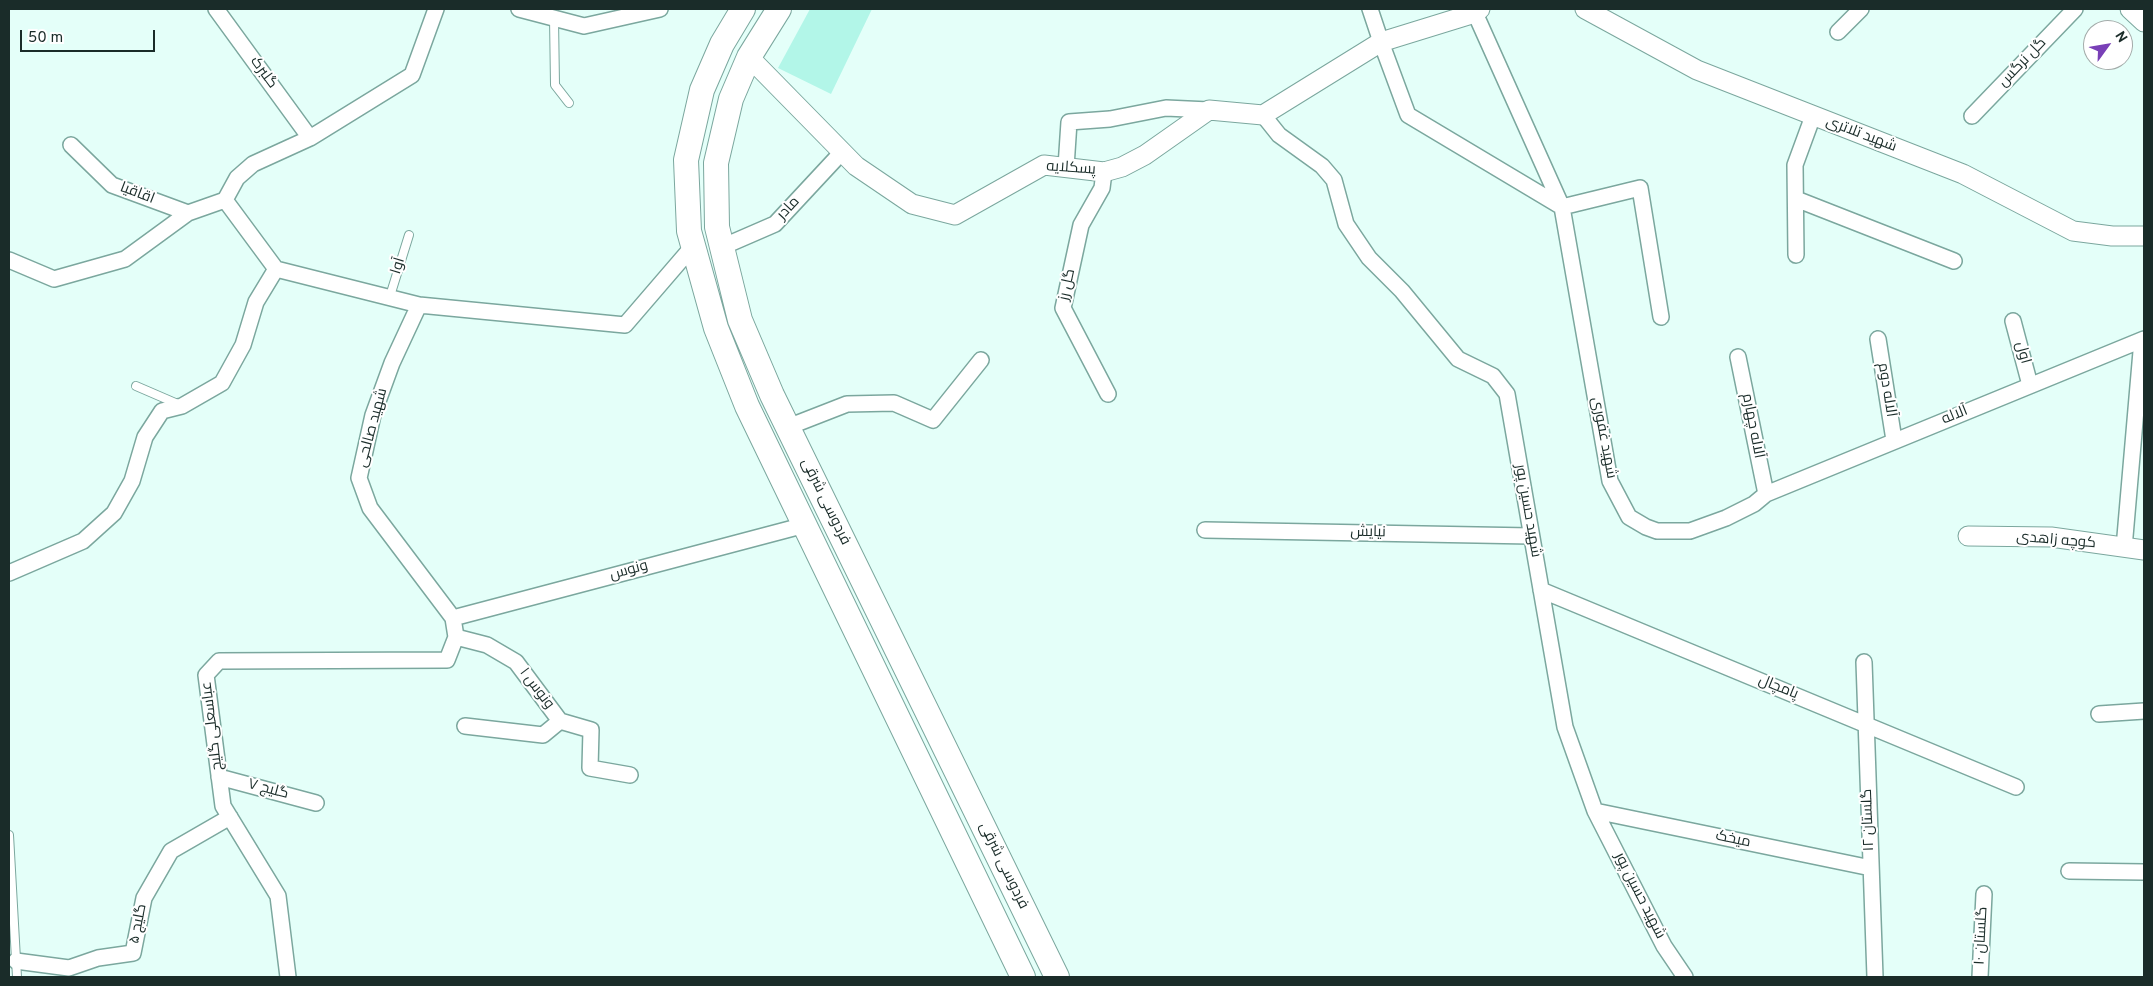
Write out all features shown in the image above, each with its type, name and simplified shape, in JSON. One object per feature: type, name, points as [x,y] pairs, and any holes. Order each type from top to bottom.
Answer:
[{"type":"main road","name":"فردوسی شرقی","points":[[743,9],[722,44],[702,90],[686,160],[689,231],[719,337],[748,406],[1023,977]]},
{"type":"main road","name":"فردوسی شرقی","points":[[779,9],[749,57],[730,100],[716,163],[717,227],[740,320],[788,427],[1057,977]]},
{"type":"street","name":"گلبرک","points":[[216,9],[310,138]]},
{"type":"street","points":[[9,260],[54,279],[125,259],[188,213],[225,200],[237,178],[253,164],[310,138],[412,75],[436,9]]},
{"type":"street","points":[[519,9],[584,26],[660,9]]},
{"type":"street","points":[[1370,9],[1380,42],[1408,115],[1562,208],[1640,188],[1662,317]]},
{"type":"street","name":"شهید تلاتری","points":[[1584,9],[1697,70],[1963,174],[2073,231],[2112,236],[2144,236]]},
{"type":"street","points":[[1838,32],[1861,9]]},
{"type":"street","name":"گل نرگس","points":[[1972,116],[2075,9]]},
{"type":"street","points":[[2130,9],[2144,22]]},
{"type":"street","points":[[1066,167],[1069,122],[1110,119],[1166,108],[1263,115],[1380,42],[1477,11]]},
{"type":"street","name":"شهید غفوری","points":[[1477,11],[1562,208],[1610,481],[1629,517],[1657,531],[1690,531],[1726,518],[1754,504],[1766,494]]},
{"type":"street","name":"پسکلایه","points":[[749,57],[856,166],[912,204],[955,215],[1044,164],[1104,172],[1122,167],[1145,156],[1209,110]]},
{"type":"street","name":"شهید حسین پور","points":[[1263,115],[1279,136],[1322,166],[1334,180],[1346,224],[1369,258],[1402,291],[1458,359],[1493,376],[1507,394],[1565,727],[1595,812],[1664,946],[1686,977]]},
{"type":"street","points":[[1796,256],[1795,165],[1813,116]]},
{"type":"street","name":"اقاقیا","points":[[71,145],[112,185],[188,213]]},
{"type":"street","name":"مادر","points":[[722,247],[775,224],[842,152]]},
{"type":"street","name":"گل رز","points":[[1104,172],[1102,188],[1081,225],[1063,308],[1108,394]]},
{"type":"street","points":[[1796,199],[1954,261]]},
{"type":"street","points":[[225,200],[276,270],[390,296],[419,305],[625,325],[693,246]]},
{"type":"street","points":[[9,573],[83,541],[114,513],[132,480],[145,437],[162,411],[182,406],[222,383],[243,345],[256,302],[276,270]]},
{"type":"street","name":"شهید صالحی","points":[[419,305],[392,363],[373,415],[359,478],[370,508],[453,618]]},
{"type":"street","name":"اول","points":[[2013,321],[2030,385]]},
{"type":"street","name":"آلاله دوم","points":[[1878,339],[1894,440]]},
{"type":"street","points":[[2124,548],[2143,340]]},
{"type":"street","name":"آلاله","points":[[1766,494],[1894,440],[2143,340]]},
{"type":"street","name":"آلاله چهارم","points":[[1738,357],[1766,494]]},
{"type":"street","points":[[788,427],[848,404],[894,403],[933,420],[981,360]]},
{"type":"street","name":"ونوس","points":[[453,618],[805,525]]},
{"type":"street","name":"نیایش","points":[[1205,530],[1531,536]]},
{"type":"street","name":"کوچه زاهدی","points":[[1968,536],[2051,537],[2144,550]]},
{"type":"street","name":"پامچال","points":[[1540,590],[2016,787]]},
{"type":"street","points":[[453,618],[456,638]]},
{"type":"street","name":"عباسعلی گلیج","points":[[288,977],[278,896],[224,806],[206,675],[219,661],[447,660],[456,638]]},
{"type":"street","name":"ونوس ۱","points":[[456,638],[487,645],[516,662],[560,720],[591,730],[590,768],[630,774]]},
{"type":"street","name":"گلستان ۱۲","points":[[1864,662],[1875,977]]},
{"type":"street","points":[[2099,714],[2144,711]]},
{"type":"street","name":"ونوس ۱","points":[[465,726],[543,735],[560,720]]},
{"type":"street","name":"گلیج ۷","points":[[220,777],[316,803]]},
{"type":"street","name":"میخک","points":[[1595,812],[1871,868]]},
{"type":"street","name":"گلیج ۵","points":[[16,961],[68,968],[98,958],[133,953],[144,898],[171,851],[230,817]]},
{"type":"street","points":[[2069,871],[2144,872]]},
{"type":"street","name":"گلستان ۱۰","points":[[1980,977],[1984,894]]},
{"type":"lane","points":[[554,18],[555,85],[569,103]]},
{"type":"lane","name":"آوا","points":[[390,296],[409,235]]},
{"type":"lane","points":[[136,386],[182,406]]},
{"type":"lane","points":[[9,835],[17,977]]},
{"type":"green space","points":[[810,9],[872,9],[831,94],[778,68]]}]
